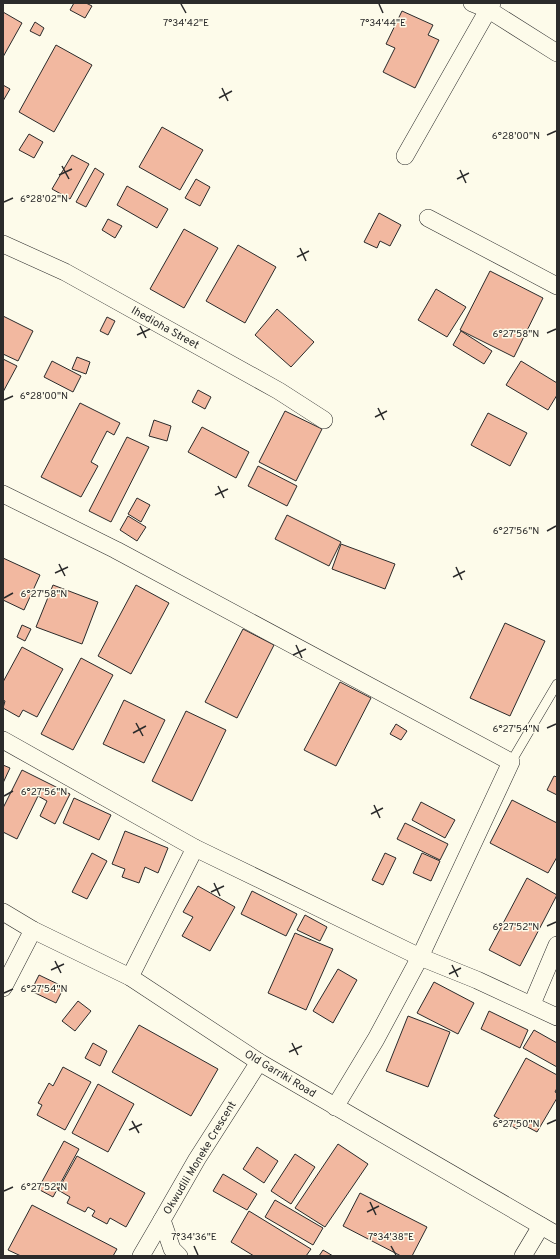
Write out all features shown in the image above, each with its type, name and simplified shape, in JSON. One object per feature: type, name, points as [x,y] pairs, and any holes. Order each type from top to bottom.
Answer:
[{"type":"street","points":[[472,3],[491,7],[557,53]]},
{"type":"street","points":[[405,156],[491,7]]},
{"type":"street","points":[[428,218],[557,286]]},
{"type":"street","name":"Ihedioha Street","points":[[3,245],[65,272],[279,391],[324,420]]},
{"type":"street","points":[[3,494],[116,550],[511,762],[420,957],[376,1039],[335,1107]]},
{"type":"street","points":[[3,740],[195,848],[420,957],[532,1004],[557,1017]]},
{"type":"street","points":[[130,977],[195,848]]},
{"type":"street","name":"Old Garriki Road","points":[[3,912],[33,930],[130,977],[259,1062],[557,1235]]},
{"type":"street","points":[[3,988],[33,930]]},
{"type":"street","points":[[532,1004],[557,945]]},
{"type":"street","name":"Okwudili Moneke Crescent","points":[[179,1256],[172,1249],[162,1220],[197,1159],[259,1062]]},
{"type":"street","points":[[142,1256],[162,1220]]},
{"type":"street","points":[[523,1256],[541,1226]]},
{"type":"lane","points":[[511,762],[557,684]]},
{"type":"building","points":[[74,3],[86,3],[92,6],[85,18],[70,10]]},
{"type":"building","points":[[402,11],[433,25],[428,35],[439,40],[415,88],[383,72],[395,48],[386,44]]},
{"type":"building","points":[[3,12],[22,23],[3,57]]},
{"type":"building","points":[[35,22],[44,28],[40,36],[30,31]]},
{"type":"building","points":[[56,45],[92,65],[54,132],[19,112]]},
{"type":"building","points":[[3,85],[10,89],[3,101]]},
{"type":"building","points":[[162,127],[203,150],[180,190],[139,167]]},
{"type":"building","points":[[29,134],[43,142],[34,158],[19,150]]},
{"type":"building","points":[[72,155],[89,164],[70,199],[52,189]]},
{"type":"building","points":[[95,168],[104,174],[86,207],[76,202]]},
{"type":"building","points":[[196,179],[210,187],[200,206],[185,198]]},
{"type":"building","points":[[127,186],[168,209],[157,228],[117,205]]},
{"type":"building","points":[[379,213],[401,225],[390,246],[380,241],[377,248],[364,242]]},
{"type":"building","points":[[108,219],[122,226],[115,238],[102,230]]},
{"type":"building","points":[[184,229],[218,248],[184,308],[150,289]]},
{"type":"building","points":[[238,245],[276,267],[245,323],[206,301]]},
{"type":"building","points":[[490,271],[543,298],[514,357],[460,330]]},
{"type":"building","points":[[436,289],[466,307],[447,337],[418,320]]},
{"type":"building","points":[[277,309],[314,342],[291,367],[255,335]]},
{"type":"building","points":[[3,316],[33,331],[18,361],[3,354]]},
{"type":"building","points":[[107,317],[115,321],[108,335],[100,331]]},
{"type":"building","points":[[461,331],[492,351],[484,364],[453,345]]},
{"type":"building","points":[[77,357],[90,362],[86,374],[72,369]]},
{"type":"building","points":[[3,359],[17,366],[3,392]]},
{"type":"building","points":[[52,361],[81,376],[73,392],[44,377]]},
{"type":"building","points":[[521,361],[557,383],[557,395],[548,410],[506,385]]},
{"type":"building","points":[[198,390],[211,397],[205,409],[192,402]]},
{"type":"building","points":[[80,403],[120,423],[114,435],[107,431],[91,462],[98,466],[81,497],[41,477]]},
{"type":"building","points":[[285,411],[322,429],[296,481],[259,462]]},
{"type":"building","points":[[488,413],[527,433],[510,466],[471,445]]},
{"type":"building","points":[[154,420],[171,426],[167,441],[149,436]]},
{"type":"building","points":[[202,427],[249,452],[236,478],[188,452]]},
{"type":"building","points":[[127,437],[149,447],[111,522],[89,511]]},
{"type":"building","points":[[258,466],[297,486],[287,506],[248,486]]},
{"type":"building","points":[[137,498],[150,505],[141,522],[128,514]]},
{"type":"building","points":[[287,515],[341,542],[329,566],[275,539]]},
{"type":"building","points":[[128,516],[146,527],[137,541],[120,530]]},
{"type":"building","points":[[341,544],[395,564],[385,589],[332,569]]},
{"type":"building","points":[[3,558],[40,575],[24,610],[3,600]]},
{"type":"building","points":[[53,585],[98,602],[82,644],[36,627]]},
{"type":"building","points":[[136,585],[169,603],[131,674],[98,656]]},
{"type":"building","points":[[505,623],[545,641],[510,716],[470,698]]},
{"type":"building","points":[[22,625],[31,629],[25,641],[17,637]]},
{"type":"building","points":[[243,629],[274,645],[237,718],[205,702]]},
{"type":"building","points":[[22,647],[63,669],[37,717],[23,710],[19,717],[3,708],[5,701],[3,700],[3,682]]},
{"type":"building","points":[[81,658],[113,675],[73,750],[41,734]]},
{"type":"building","points":[[340,682],[371,698],[336,766],[304,750]]},
{"type":"building","points":[[124,700],[165,720],[144,763],[103,744]]},
{"type":"building","points":[[186,711],[226,730],[192,801],[152,781]]},
{"type":"building","points":[[396,724],[407,731],[401,740],[390,734]]},
{"type":"building","points":[[3,765],[10,768],[3,783]]},
{"type":"building","points":[[22,770],[70,794],[55,824],[40,816],[47,801],[38,796],[17,839],[3,832],[3,808]]},
{"type":"building","points":[[554,776],[557,777],[557,795],[547,790]]},
{"type":"building","points":[[74,798],[111,815],[99,840],[63,823]]},
{"type":"building","points":[[512,800],[557,823],[557,857],[548,873],[490,843]]},
{"type":"building","points":[[421,802],[455,820],[445,838],[412,820]]},
{"type":"building","points":[[405,823],[448,844],[440,860],[397,839]]},
{"type":"building","points":[[125,831],[168,848],[158,873],[145,867],[139,883],[122,877],[125,869],[112,864]]},
{"type":"building","points":[[92,853],[107,861],[87,899],[72,892]]},
{"type":"building","points":[[385,853],[396,858],[383,885],[372,880]]},
{"type":"building","points":[[422,853],[440,861],[431,881],[413,873]]},
{"type":"building","points":[[527,878],[557,895],[520,966],[489,950]]},
{"type":"building","points":[[198,886],[235,907],[210,951],[182,936],[193,917],[183,912]]},
{"type":"building","points":[[252,891],[297,914],[286,936],[241,914]]},
{"type":"building","points":[[305,915],[327,927],[320,941],[297,930]]},
{"type":"building","points":[[295,933],[333,949],[306,1010],[268,993]]},
{"type":"building","points":[[338,969],[357,980],[333,1023],[313,1011]]},
{"type":"building","points":[[39,975],[64,987],[56,1003],[31,991]]},
{"type":"building","points":[[434,982],[474,1003],[458,1034],[417,1013]]},
{"type":"building","points":[[78,1001],[91,1011],[75,1031],[62,1021]]},
{"type":"building","points":[[489,1011],[528,1030],[520,1048],[481,1029]]},
{"type":"building","points":[[408,1016],[450,1032],[428,1087],[386,1071]]},
{"type":"building","points":[[139,1025],[218,1069],[191,1116],[112,1072]]},
{"type":"building","points":[[534,1030],[557,1043],[557,1067],[523,1048]]},
{"type":"building","points":[[93,1043],[107,1051],[100,1066],[85,1058]]},
{"type":"building","points":[[526,1058],[557,1075],[557,1088],[555,1092],[557,1093],[557,1098],[537,1132],[520,1123],[517,1129],[494,1116]]},
{"type":"building","points":[[63,1067],[91,1082],[65,1130],[37,1115],[42,1105],[38,1103],[49,1083],[53,1086]]},
{"type":"building","points":[[98,1084],[134,1104],[108,1152],[72,1133]]},
{"type":"building","points":[[64,1141],[79,1149],[53,1197],[38,1189]]},
{"type":"building","points":[[338,1144],[368,1164],[325,1227],[295,1208]]},
{"type":"building","points":[[257,1147],[278,1161],[264,1183],[243,1169]]},
{"type":"building","points":[[295,1154],[315,1167],[291,1204],[271,1191]]},
{"type":"building","points":[[77,1156],[145,1193],[126,1227],[110,1218],[107,1224],[92,1216],[95,1211],[88,1207],[85,1212],[67,1203],[70,1197],[58,1190]]},
{"type":"building","points":[[223,1174],[257,1194],[247,1210],[213,1191]]},
{"type":"building","points":[[360,1193],[427,1227],[412,1256],[401,1256],[343,1226]]},
{"type":"building","points":[[275,1200],[323,1228],[313,1245],[265,1217]]},
{"type":"building","points":[[32,1205],[117,1249],[113,1256],[21,1256],[8,1250]]},
{"type":"building","points":[[249,1211],[311,1249],[306,1256],[254,1256],[231,1242]]},
{"type":"building","points":[[323,1250],[333,1256],[319,1256]]}]
